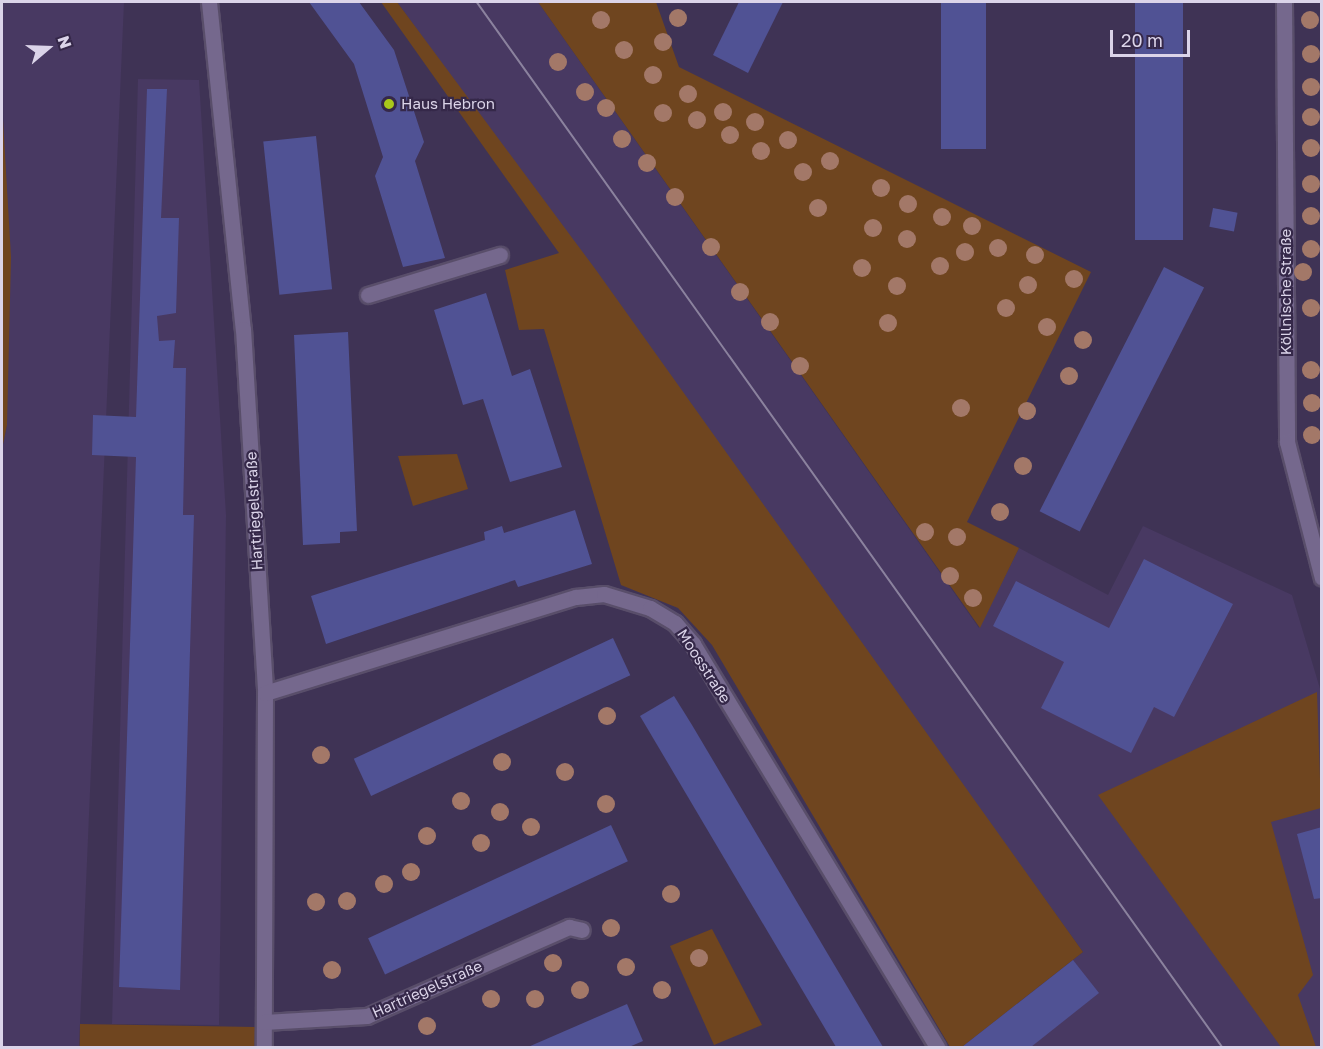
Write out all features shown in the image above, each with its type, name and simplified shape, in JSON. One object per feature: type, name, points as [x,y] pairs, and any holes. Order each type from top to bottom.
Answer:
[{"type":"street","name":"Hartriegelstraße","points":[[209,2],[243,329],[265,693],[264,1047]]},
{"type":"street","name":"Köllnische Straße","points":[[1284,2],[1287,442],[1322,578]]},
{"type":"street","points":[[368,295],[500,255]]},
{"type":"street","name":"Moosstraße","points":[[265,693],[576,597],[604,594],[650,608],[675,623],[693,644],[938,1047]]},
{"type":"street","name":"Hartriegelstraße","points":[[264,1022],[367,1016],[569,927],[582,930]]},
{"type":"shaded area","points":[[2,2],[124,2],[79,1047],[2,1048],[2,449],[7,425]]},
{"type":"shaded area","points":[[381,2],[397,2],[596,270],[1083,952],[962,1047],[950,1047],[712,645],[678,608],[621,585],[544,329],[519,330],[505,270],[559,253]]},
{"type":"shaded area","points":[[397,2],[538,2],[979,628],[1019,548],[1108,595],[1143,526],[1292,595],[1321,692],[1321,1047],[962,1047],[1083,952]]},
{"type":"shaded area","points":[[538,2],[656,2],[679,67],[1091,272],[967,522],[1019,548],[980,628]]},
{"type":"shaded area","points":[[138,79],[199,80],[226,515],[219,1025],[112,1024]]},
{"type":"shaded area","points":[[2,103],[11,257],[7,425],[2,449]]},
{"type":"shaded area","points":[[457,454],[468,489],[413,506],[398,456]]},
{"type":"shaded area","points":[[1317,692],[1321,808],[1271,822],[1313,975],[1298,995],[1316,1047],[1281,1047],[1098,795]]},
{"type":"shaded area","points":[[712,929],[762,1025],[714,1045],[670,946]]},
{"type":"shaded area","points":[[80,1024],[255,1027],[255,1048],[80,1047]]},
{"type":"building","name":"Haus Hebron","points":[[309,2],[359,2],[394,50],[424,142],[415,161],[445,258],[403,267],[375,176],[383,157],[354,64]]},
{"type":"building","points":[[739,2],[783,2],[748,73],[713,55]]},
{"type":"building","points":[[941,2],[986,2],[986,149],[941,149]]},
{"type":"building","points":[[1135,2],[1183,2],[1183,240],[1135,240]]},
{"type":"building","points":[[147,89],[167,89],[161,218],[179,218],[176,313],[157,316],[159,341],[175,340],[173,368],[186,368],[183,515],[194,515],[180,990],[119,987],[136,457],[92,455],[93,415],[136,417]]},
{"type":"building","points":[[316,136],[332,289],[279,295],[263,142]]},
{"type":"building","points":[[1213,208],[1238,213],[1234,231],[1209,227]]},
{"type":"building","points":[[1164,267],[1204,287],[1080,532],[1040,511]]},
{"type":"building","points":[[486,293],[512,376],[530,369],[562,467],[510,482],[483,399],[463,405],[434,310]]},
{"type":"building","points":[[348,332],[357,531],[340,532],[340,543],[303,545],[294,335]]},
{"type":"building","points":[[575,510],[592,564],[518,587],[515,580],[326,644],[311,596],[485,540],[484,532],[502,526],[504,533]]},
{"type":"building","points":[[1144,559],[1233,604],[1174,717],[1154,707],[1131,753],[1041,708],[1064,662],[993,626],[1016,581],[1109,628]]},
{"type":"building","points":[[613,638],[630,675],[371,796],[354,759]]},
{"type":"building","points":[[674,696],[883,1047],[836,1047],[640,716]]},
{"type":"building","points":[[611,825],[628,861],[385,975],[368,938]]},
{"type":"building","points":[[1322,827],[1322,898],[1314,899],[1297,834]]},
{"type":"building","points":[[1073,960],[1099,993],[1031,1047],[962,1047]]},
{"type":"building","points":[[627,1004],[643,1041],[629,1047],[528,1047]]},
{"type":"tram line","points":[[477,2],[1223,1048]]},
{"type":"place","name":"Haus Hebron","points":[[389,104]]}]
